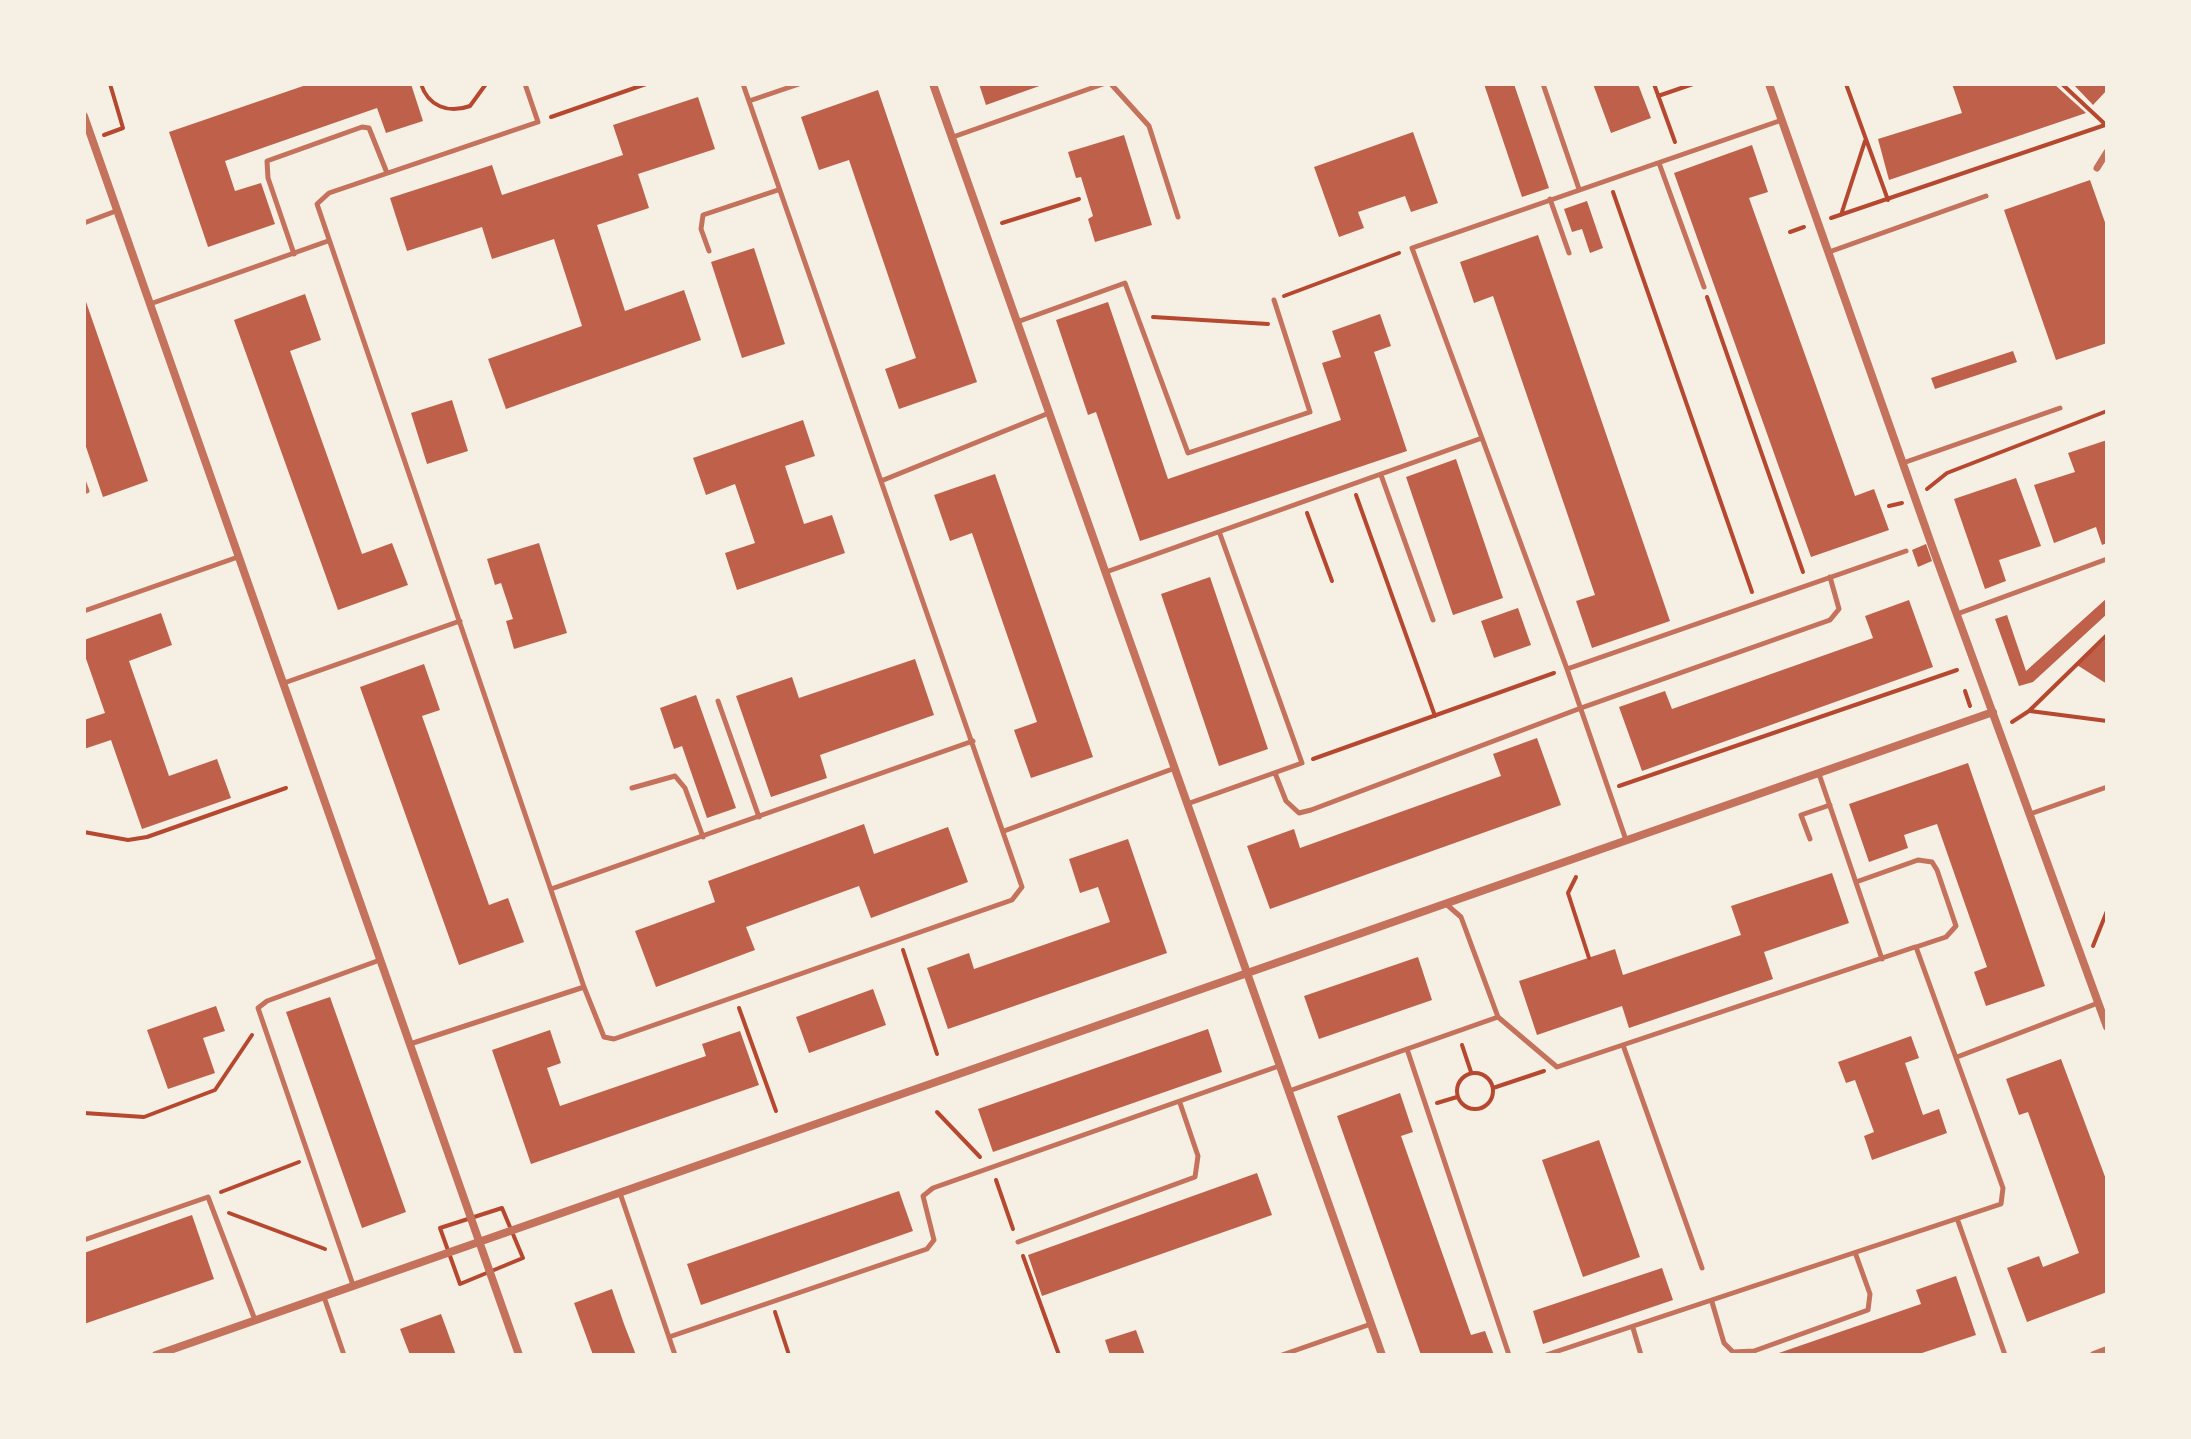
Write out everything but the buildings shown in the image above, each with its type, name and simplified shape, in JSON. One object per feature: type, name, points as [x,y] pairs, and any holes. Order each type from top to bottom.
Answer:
[{"type":"street","points":[[933,84],[1382,1355]]},
{"type":"street","points":[[1769,84],[1902,463],[2107,1027]]},
{"type":"street","points":[[84,116],[519,1355]]},
{"type":"street","points":[[2097,168],[2107,152]]},
{"type":"street","points":[[156,1355],[1993,712]]},
{"type":"street","points":[[2094,1355],[2107,1350]]},
{"type":"lane","points":[[525,84],[538,122],[320,197],[318,212],[584,987],[604,1037],[614,1039],[900,940],[1012,900],[1020,894],[1021,878],[743,84]]},
{"type":"lane","points":[[749,101],[799,84]]},
{"type":"lane","points":[[952,138],[1103,84]]},
{"type":"lane","points":[[1111,84],[1149,126],[1178,217]]},
{"type":"lane","points":[[1543,84],[1579,189]]},
{"type":"lane","points":[[1626,840],[1611,789],[1412,248],[1782,120]]},
{"type":"lane","points":[[294,254],[268,178],[267,161],[362,127],[369,128],[374,137],[387,173]]},
{"type":"lane","points":[[1659,163],[1704,287]]},
{"type":"lane","points":[[709,251],[701,229],[703,215],[778,190]]},
{"type":"lane","points":[[1829,252],[1986,196]]},
{"type":"lane","points":[[1550,199],[1569,253]]},
{"type":"lane","points":[[84,223],[116,211]]},
{"type":"lane","points":[[150,304],[328,241]]},
{"type":"lane","points":[[1017,322],[1125,283],[1188,453],[1310,412],[1274,300]]},
{"type":"lane","points":[[1902,463],[2060,408]]},
{"type":"lane","points":[[881,481],[1049,413]]},
{"type":"lane","points":[[1106,572],[1220,534],[1482,438]]},
{"type":"lane","points":[[1381,475],[1433,620]]},
{"type":"lane","points":[[84,483],[87,491]]},
{"type":"lane","points":[[1187,804],[1302,763],[1220,534]]},
{"type":"lane","points":[[1567,669],[1906,551]]},
{"type":"lane","points":[[84,611],[238,557]]},
{"type":"lane","points":[[1957,614],[2107,559]]},
{"type":"lane","points":[[1275,773],[1286,801],[1299,813],[1830,620],[1839,609],[1830,577]]},
{"type":"lane","points":[[283,683],[460,621]]},
{"type":"lane","points":[[718,701],[759,817]]},
{"type":"lane","points":[[551,889],[973,741]]},
{"type":"lane","points":[[1004,831],[1175,768]]},
{"type":"lane","points":[[1819,774],[1882,959]]},
{"type":"lane","points":[[632,788],[675,776],[685,788],[703,837]]},
{"type":"lane","points":[[2030,814],[2107,787]]},
{"type":"lane","points":[[1810,839],[1801,815],[1830,805]]},
{"type":"lane","points":[[1445,903],[1461,917],[1498,1017],[1557,1067],[1946,937],[1956,926],[1932,862],[1918,860],[1856,882]]},
{"type":"lane","points":[[1546,1355],[1993,1209],[2004,1197],[1917,947]]},
{"type":"lane","points":[[353,1285],[260,1023],[258,1008],[267,1001],[380,960]]},
{"type":"lane","points":[[409,1044],[584,987]]},
{"type":"lane","points":[[1957,1057],[2099,1003]]},
{"type":"lane","points":[[1289,1091],[1498,1017]]},
{"type":"lane","points":[[1623,1045],[1702,1268]]},
{"type":"lane","points":[[1407,1049],[1509,1355]]},
{"type":"lane","points":[[669,1337],[927,1249],[934,1240],[924,1203],[926,1191],[1279,1066]]},
{"type":"lane","points":[[1018,1242],[1195,1177],[1198,1156],[1180,1103]]},
{"type":"lane","points":[[619,1192],[675,1355]]},
{"type":"lane","points":[[84,1240],[208,1197],[255,1320]]},
{"type":"lane","points":[[1958,1221],[2005,1355]]},
{"type":"lane","points":[[1712,1302],[1724,1343],[1733,1352],[1754,1351],[1868,1310],[1870,1294],[1856,1255]]},
{"type":"lane","points":[[323,1296],[344,1355]]},
{"type":"lane","points":[[1282,1355],[1371,1324]]},
{"type":"lane","points":[[1633,1328],[1641,1355]]},
{"type":"path","points":[[92,140],[123,128],[110,84]]},
{"type":"path","points":[[421,84],[428,99],[452,110],[470,106],[486,84]]},
{"type":"path","points":[[538,122],[646,84]]},
{"type":"path","points":[[1654,84],[1680,156]]},
{"type":"path","points":[[1658,96],[1693,84]]},
{"type":"path","points":[[1846,84],[1888,200]]},
{"type":"path","points":[[1790,232],[2106,126],[2062,84]]},
{"type":"path","points":[[1841,215],[1866,138]]},
{"type":"path","points":[[1614,194],[1751,588]]},
{"type":"path","points":[[1002,223],[1079,199]]},
{"type":"path","points":[[1274,300],[1412,248]]},
{"type":"path","points":[[1704,287],[1807,585]]},
{"type":"path","points":[[1137,315],[1282,325]]},
{"type":"path","points":[[1889,506],[1915,499],[1947,473],[2107,411]]},
{"type":"path","points":[[1352,485],[1435,716]]},
{"type":"path","points":[[1303,503],[1332,581]]},
{"type":"path","points":[[2000,729],[2029,711],[2107,635]]},
{"type":"path","points":[[1302,763],[1567,669]]},
{"type":"path","points":[[1611,789],[1957,670]]},
{"type":"path","points":[[2029,711],[2107,721]]},
{"type":"path","points":[[84,832],[128,840],[147,837],[286,788]]},
{"type":"path","points":[[1576,877],[1568,893],[1589,958]]},
{"type":"path","points":[[2085,966],[2107,911]]},
{"type":"path","points":[[900,940],[937,1054]]},
{"type":"path","points":[[736,998],[776,1111]]},
{"type":"path","points":[[84,1113],[144,1117],[215,1090],[260,1023]]},
{"type":"path","points":[[1457,1031],[1471,1072]]},
{"type":"path","points":[[1493,1088],[1557,1067]]},
{"type":"path","points":[[1471,1072],[1484,1075],[1493,1088],[1489,1102],[1478,1109],[1465,1107],[1457,1097],[1460,1079],[1471,1072]]},
{"type":"path","points":[[1426,1107],[1457,1097]]},
{"type":"path","points":[[937,1112],[991,1168],[1059,1355]]},
{"type":"path","points":[[208,1197],[309,1159]]},
{"type":"path","points":[[211,1206],[343,1256]]},
{"type":"path","points":[[772,1302],[789,1355]]}]
